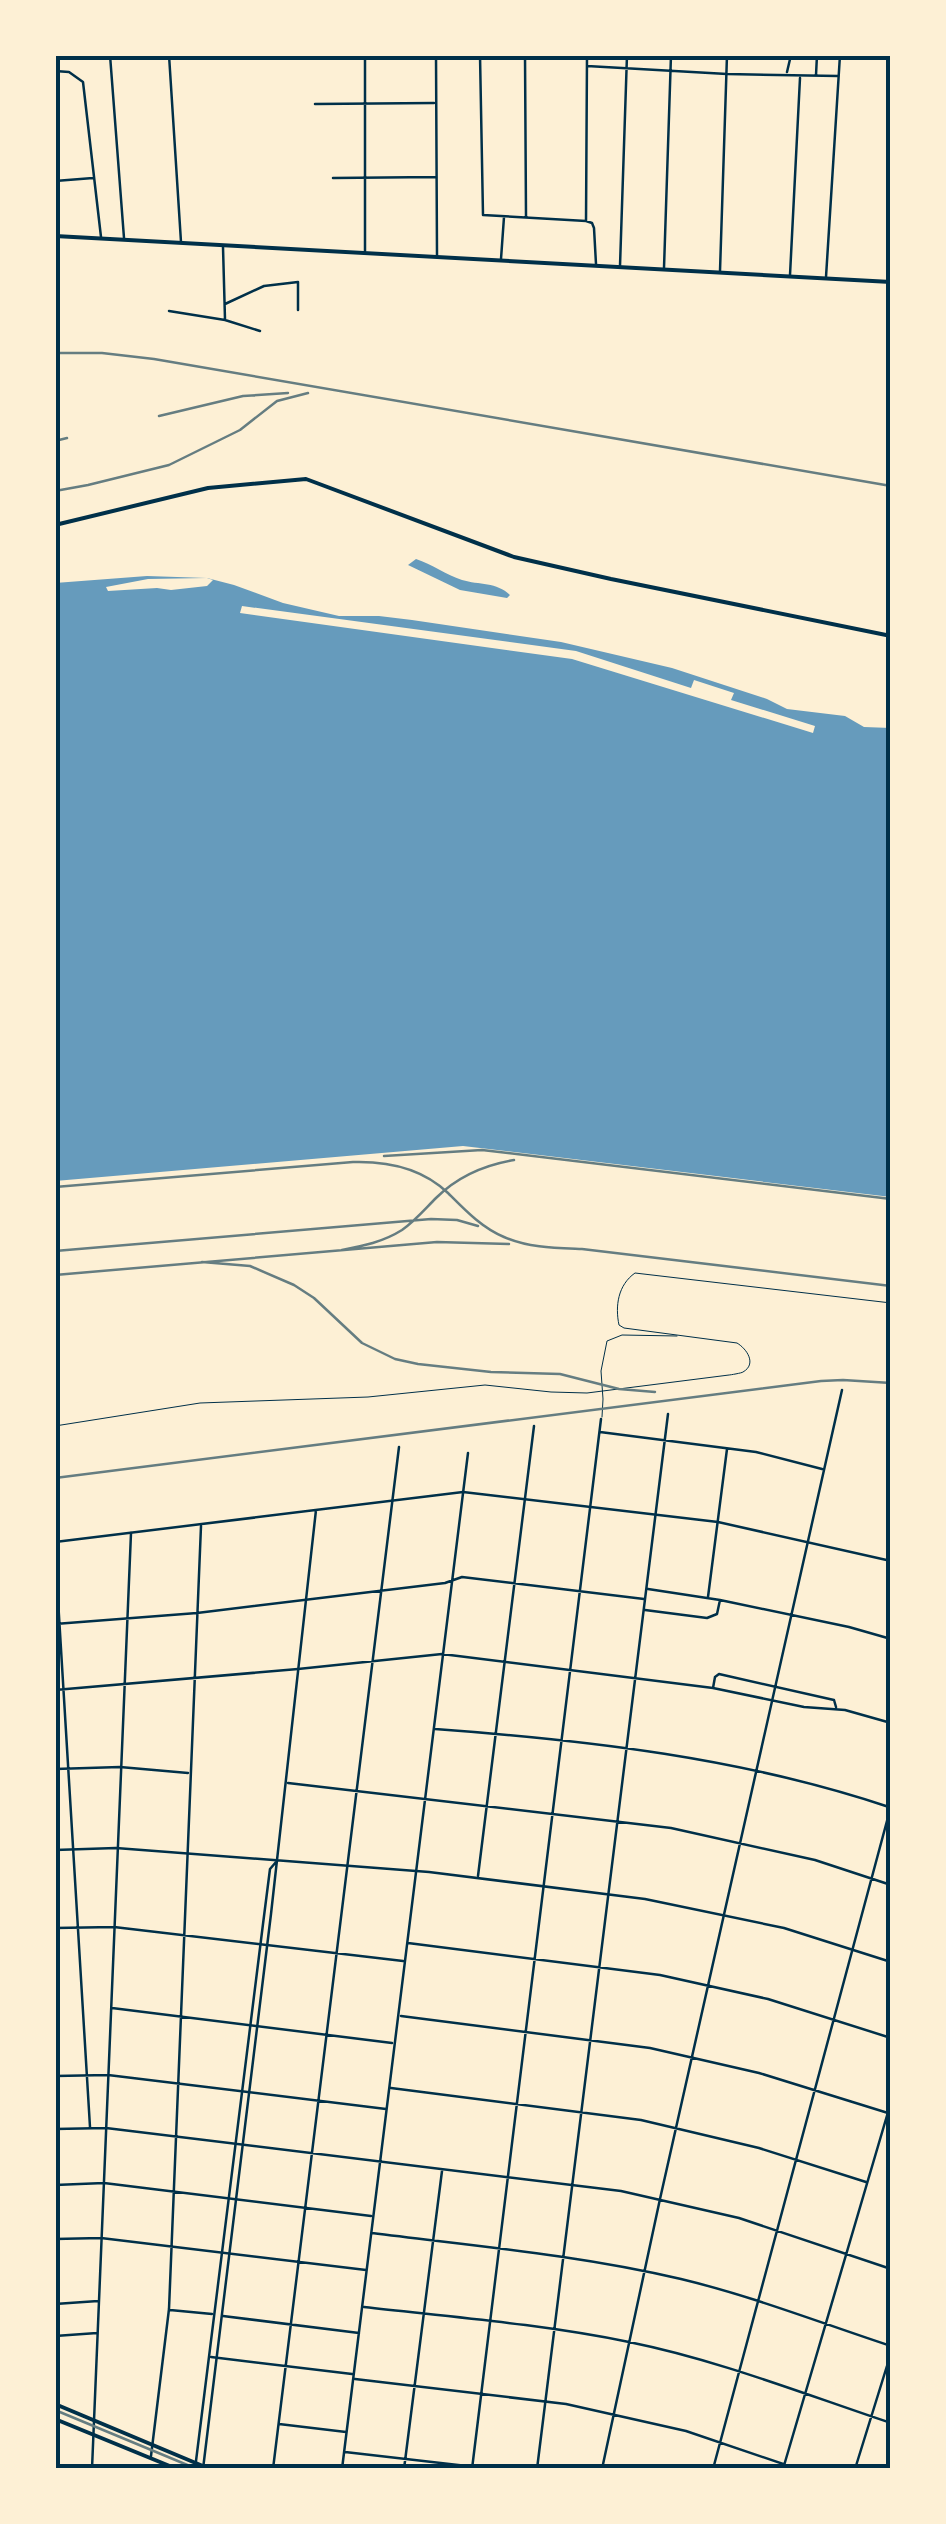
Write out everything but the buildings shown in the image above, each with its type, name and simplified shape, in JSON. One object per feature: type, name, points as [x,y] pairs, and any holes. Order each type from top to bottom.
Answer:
[{"type":"main road","points":[[55,236],[891,282]]},
{"type":"main road","points":[[55,526],[208,488],[306,479],[514,556],[891,636]]},
{"type":"main road","points":[[55,2404],[206,2468]]},
{"type":"main road","points":[[55,2419],[178,2469]]},
{"type":"street","points":[[110,55],[124,240]]},
{"type":"street","points":[[169,55],[181,243]]},
{"type":"street","points":[[365,55],[365,252]]},
{"type":"street","points":[[436,55],[437,256]]},
{"type":"street","points":[[480,55],[484,216],[586,220],[594,228],[596,266]]},
{"type":"street","points":[[524,55],[526,218]]},
{"type":"street","points":[[586,220],[587,55]]},
{"type":"street","points":[[620,267],[627,55]]},
{"type":"street","points":[[664,270],[671,55]]},
{"type":"street","points":[[720,272],[727,55]]},
{"type":"street","points":[[786,74],[791,55]]},
{"type":"street","points":[[816,76],[817,55]]},
{"type":"street","points":[[826,278],[840,55]]},
{"type":"street","points":[[587,66],[838,76]]},
{"type":"street","points":[[55,71],[69,72],[83,82],[101,238]]},
{"type":"street","points":[[790,276],[799,76]]},
{"type":"street","points":[[316,104],[437,103]]},
{"type":"street","points":[[332,178],[436,177]]},
{"type":"street","points":[[55,182],[94,178]]},
{"type":"street","points":[[502,260],[504,217]]},
{"type":"street","points":[[223,245],[226,320]]},
{"type":"street","points":[[225,304],[264,286],[298,282],[298,310]]},
{"type":"street","points":[[169,311],[226,320],[260,331]]},
{"type":"street","points":[[602,2469],[842,1390]]},
{"type":"street","points":[[538,2469],[668,1414]]},
{"type":"street","points":[[472,2468],[602,1419]]},
{"type":"street","points":[[478,1878],[534,1426]]},
{"type":"street","points":[[600,1432],[727,1448],[824,1469]]},
{"type":"street","points":[[273,2469],[399,1447]]},
{"type":"street","points":[[708,1597],[727,1448]]},
{"type":"street","points":[[342,2469],[468,1453]]},
{"type":"street","points":[[55,1542],[463,1492],[718,1522],[891,1561]]},
{"type":"street","points":[[206,2468],[316,1510]]},
{"type":"street","points":[[150,2458],[169,2310],[201,1524]]},
{"type":"street","points":[[92,2469],[131,1533]]},
{"type":"street","points":[[55,1550],[90,2127]]},
{"type":"street","points":[[57,1624],[197,1613],[462,1577],[646,1600]]},
{"type":"street","points":[[647,1589],[708,1597],[891,1639]]},
{"type":"street","points":[[644,1610],[707,1618],[717,1614],[720,1600]]},
{"type":"street","points":[[55,1690],[442,1654],[712,1688],[804,1707],[836,1709],[891,1723]]},
{"type":"street","points":[[712,1688],[714,1677],[719,1674],[834,1700],[836,1709]]},
{"type":"street","points":[[434,1729],[495,1733],[700,1760],[839,1791],[891,1807],[713,2469]]},
{"type":"street","points":[[55,1770],[120,1766],[190,1773]]},
{"type":"street","points":[[286,1782],[671,1828],[815,1860],[891,1885]]},
{"type":"street","points":[[55,1850],[116,1848],[415,1871],[609,1894],[784,1928],[891,1962]]},
{"type":"street","points":[[195,2466],[270,1869],[277,1861]]},
{"type":"street","points":[[55,1928],[114,1926],[405,1962]]},
{"type":"street","points":[[407,1943],[648,1973],[768,1999],[891,2038]]},
{"type":"street","points":[[110,2008],[395,2043]]},
{"type":"street","points":[[398,2015],[592,2039],[693,2058],[815,2089],[888,2113]]},
{"type":"street","points":[[55,2076],[108,2075],[387,2109]]},
{"type":"street","points":[[389,2088],[642,2120],[760,2148],[866,2182]]},
{"type":"street","points":[[784,2467],[891,2102]]},
{"type":"street","points":[[55,2129],[106,2128],[574,2184],[660,2199],[778,2230],[891,2270]]},
{"type":"street","points":[[404,2469],[442,2169]]},
{"type":"street","points":[[55,2184],[104,2183],[374,2216]]},
{"type":"street","points":[[372,2234],[594,2261],[645,2271],[723,2289],[891,2346]]},
{"type":"street","points":[[55,2238],[101,2238],[367,2270]]},
{"type":"street","points":[[55,2304],[98,2301]]},
{"type":"street","points":[[362,2307],[556,2328],[629,2342],[712,2362],[891,2423]]},
{"type":"street","points":[[169,2310],[359,2333]]},
{"type":"street","points":[[55,2336],[97,2333]]},
{"type":"street","points":[[854,2469],[891,2353]]},
{"type":"street","points":[[209,2357],[547,2401],[686,2431],[798,2469]]},
{"type":"street","points":[[278,2424],[346,2432]]},
{"type":"street","points":[[344,2452],[493,2469]]},
{"type":"lane","points":[[55,1426],[200,1403],[368,1397],[499,1385],[571,1393],[602,1392],[743,1372],[750,1364],[744,1347],[737,1343],[619,1325],[620,1292],[634,1273],[891,1303]]},
{"type":"lane","points":[[602,1419],[601,1371],[607,1340],[622,1335],[680,1336]]},
{"type":"water","points":[[416,559],[456,578],[494,586],[510,595],[507,598],[460,590],[408,565]]},
{"type":"water","points":[[147,576],[207,578],[339,616],[379,616],[561,642],[672,668],[787,709],[845,716],[864,727],[891,728],[891,1197],[463,1146],[55,1181],[55,583]]},
{"type":"pier","points":[[148,579],[213,580],[207,586],[171,590],[108,591],[106,587]]},
{"type":"pier","points":[[242,606],[576,651],[691,688],[694,680],[734,693],[731,700],[815,726],[813,733],[572,659],[240,613]]},
{"type":"tram line","points":[[55,2410],[197,2469]]},
{"type":"railway","points":[[55,353],[154,359],[891,486]]},
{"type":"railway","points":[[159,416],[243,396],[288,393]]},
{"type":"railway","points":[[55,491],[169,465],[240,430],[277,401],[308,393]]},
{"type":"railway","points":[[55,441],[67,438]]},
{"type":"railway","points":[[384,1156],[482,1150],[891,1199]]},
{"type":"railway","points":[[342,1250],[395,1234],[462,1178],[514,1160]]},
{"type":"railway","points":[[55,1187],[379,1163],[427,1177],[488,1229],[523,1243],[891,1286]]},
{"type":"railway","points":[[55,1251],[431,1219],[478,1226]]},
{"type":"railway","points":[[55,1275],[437,1242],[509,1244]]},
{"type":"railway","points":[[202,1262],[250,1266],[294,1285],[314,1298],[362,1343],[395,1359],[491,1372],[560,1374],[619,1389],[655,1392]]},
{"type":"railway","points":[[55,1478],[821,1381],[891,1383]]}]
